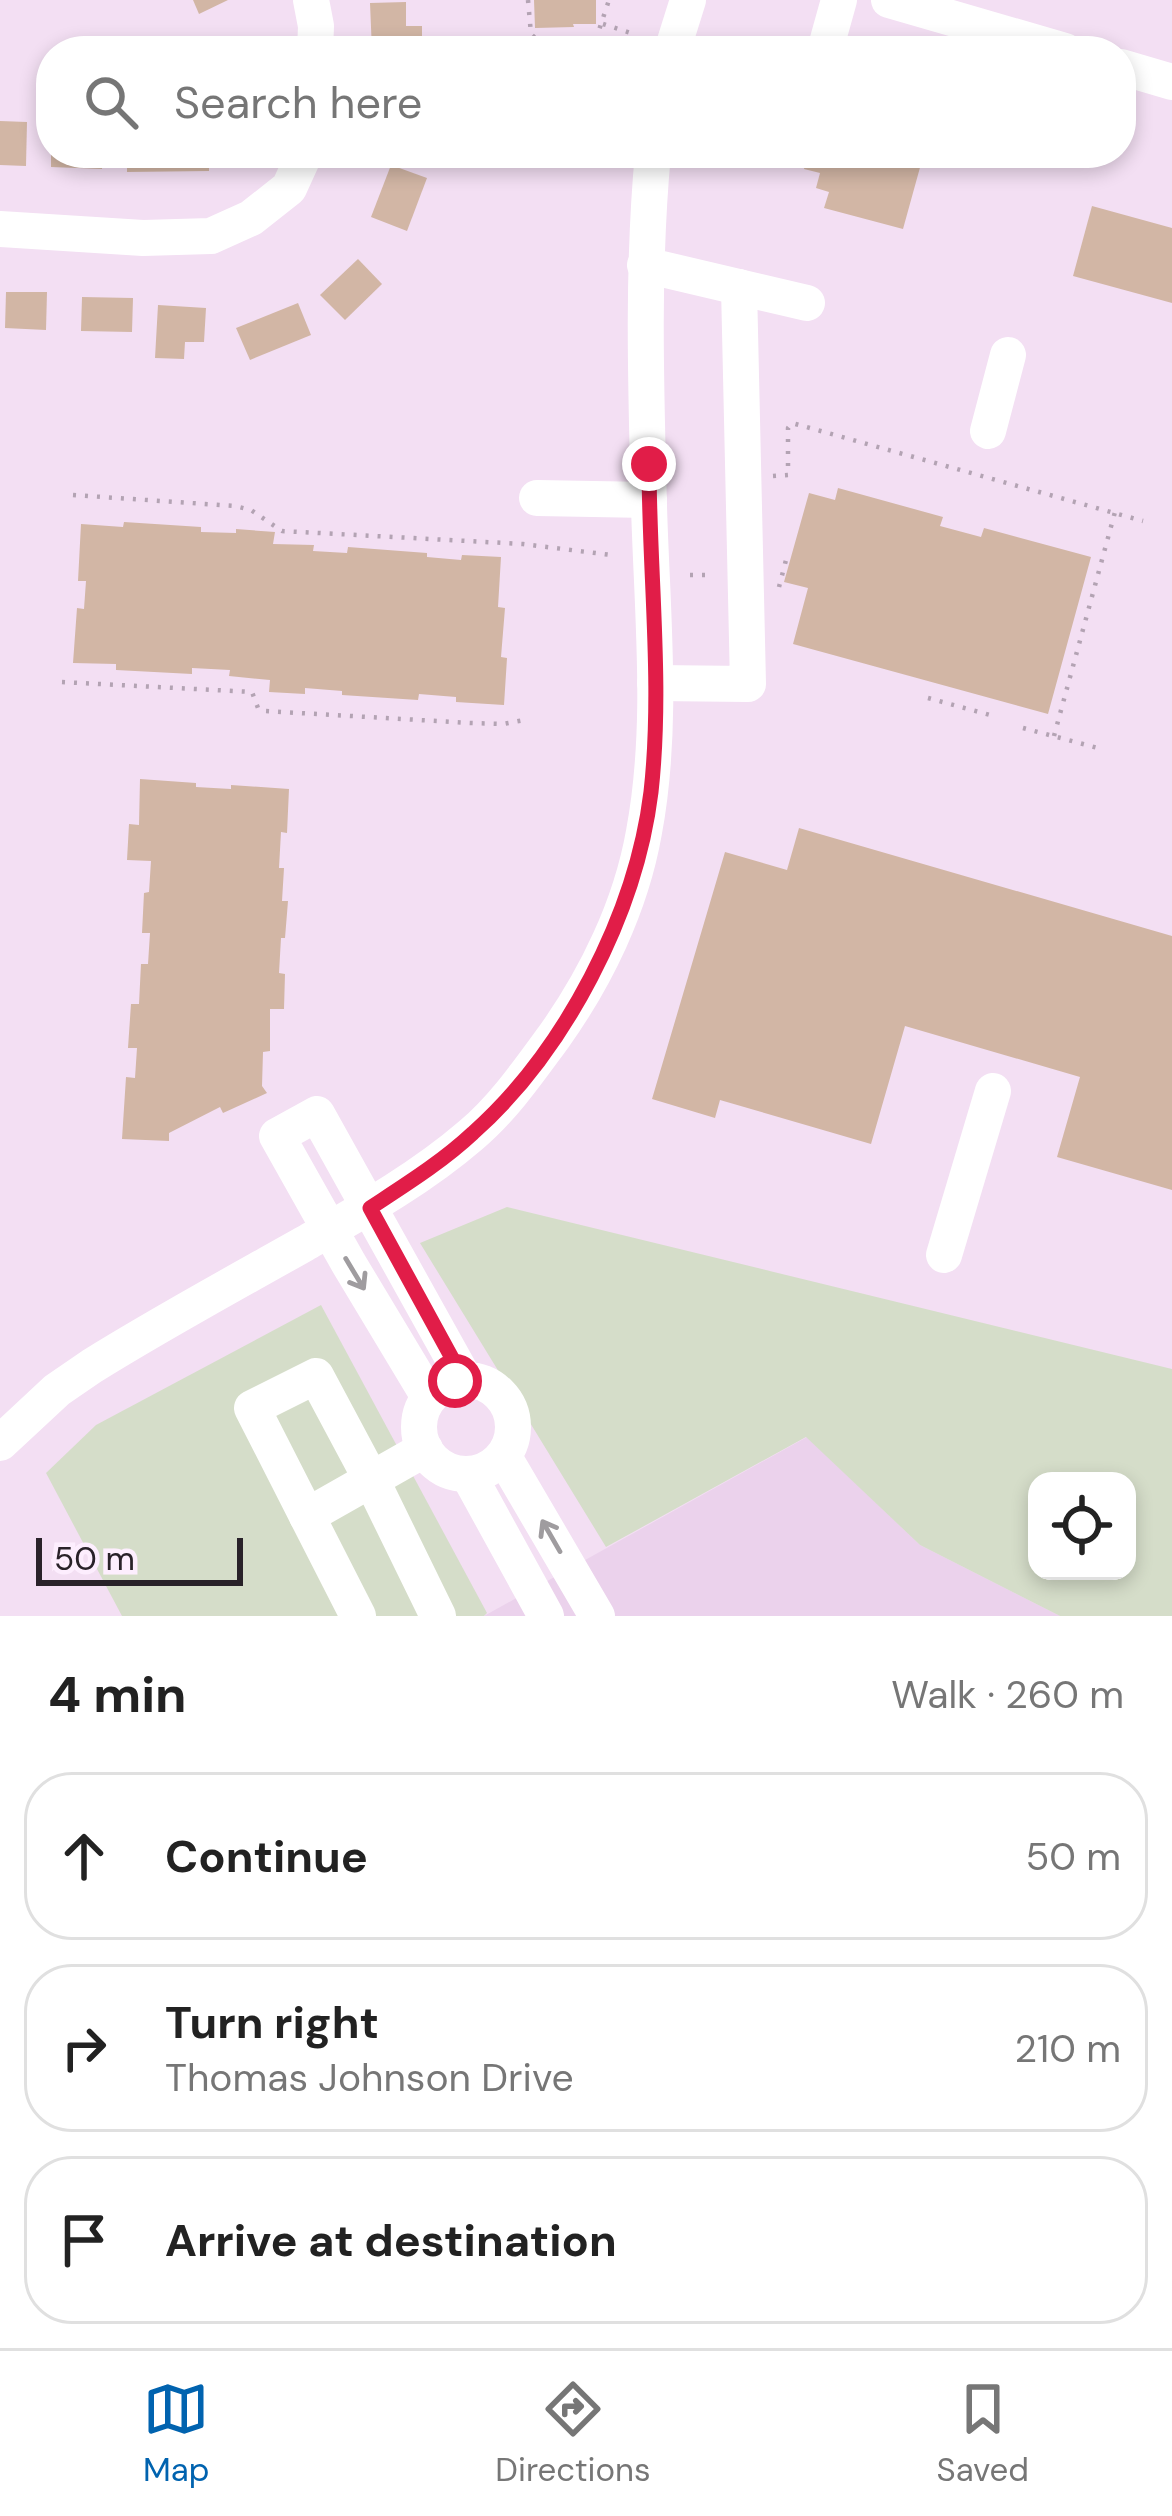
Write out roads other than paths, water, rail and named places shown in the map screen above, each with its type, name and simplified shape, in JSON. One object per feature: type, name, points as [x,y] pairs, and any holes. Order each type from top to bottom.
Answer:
[{"type":"street","points":[[311,0],[316,36]]},
{"type":"street","points":[[677,36],[688,0]]},
{"type":"street","points":[[829,36],[839,0]]},
{"type":"street","points":[[889,0],[1013,36]]},
{"type":"street","points":[[1136,71],[1172,82]]},
{"type":"street","points":[[0,229],[143,238],[211,236],[251,218],[289,188],[298,168]]},
{"type":"street","points":[[0,1443],[57,1390],[92,1366],[370,1208],[474,1133],[546,1048],[587,984],[612,934],[644,838],[651,789],[655,683],[645,265],[652,168]]},
{"type":"street","points":[[645,265],[807,304]]},
{"type":"street","points":[[655,683],[748,684],[739,286]]},
{"type":"street","points":[[988,431],[1008,355]]},
{"type":"street","points":[[537,498],[649,500]]},
{"type":"street","points":[[944,1255],[993,1091]]},
{"type":"street","points":[[429,1397],[277,1136],[317,1114],[464,1380]]},
{"type":"street","points":[[358,1616],[253,1408],[316,1376],[438,1616]]},
{"type":"street","points":[[464,1380],[484,1382],[497,1390],[507,1401],[514,1429],[504,1456],[491,1468],[468,1474],[443,1468],[430,1458],[418,1428],[429,1397],[441,1386],[464,1380]]},
{"type":"street","points":[[307,1516],[425,1449]]},
{"type":"street","points":[[504,1456],[597,1616]]},
{"type":"street","points":[[468,1474],[546,1616]]}]
